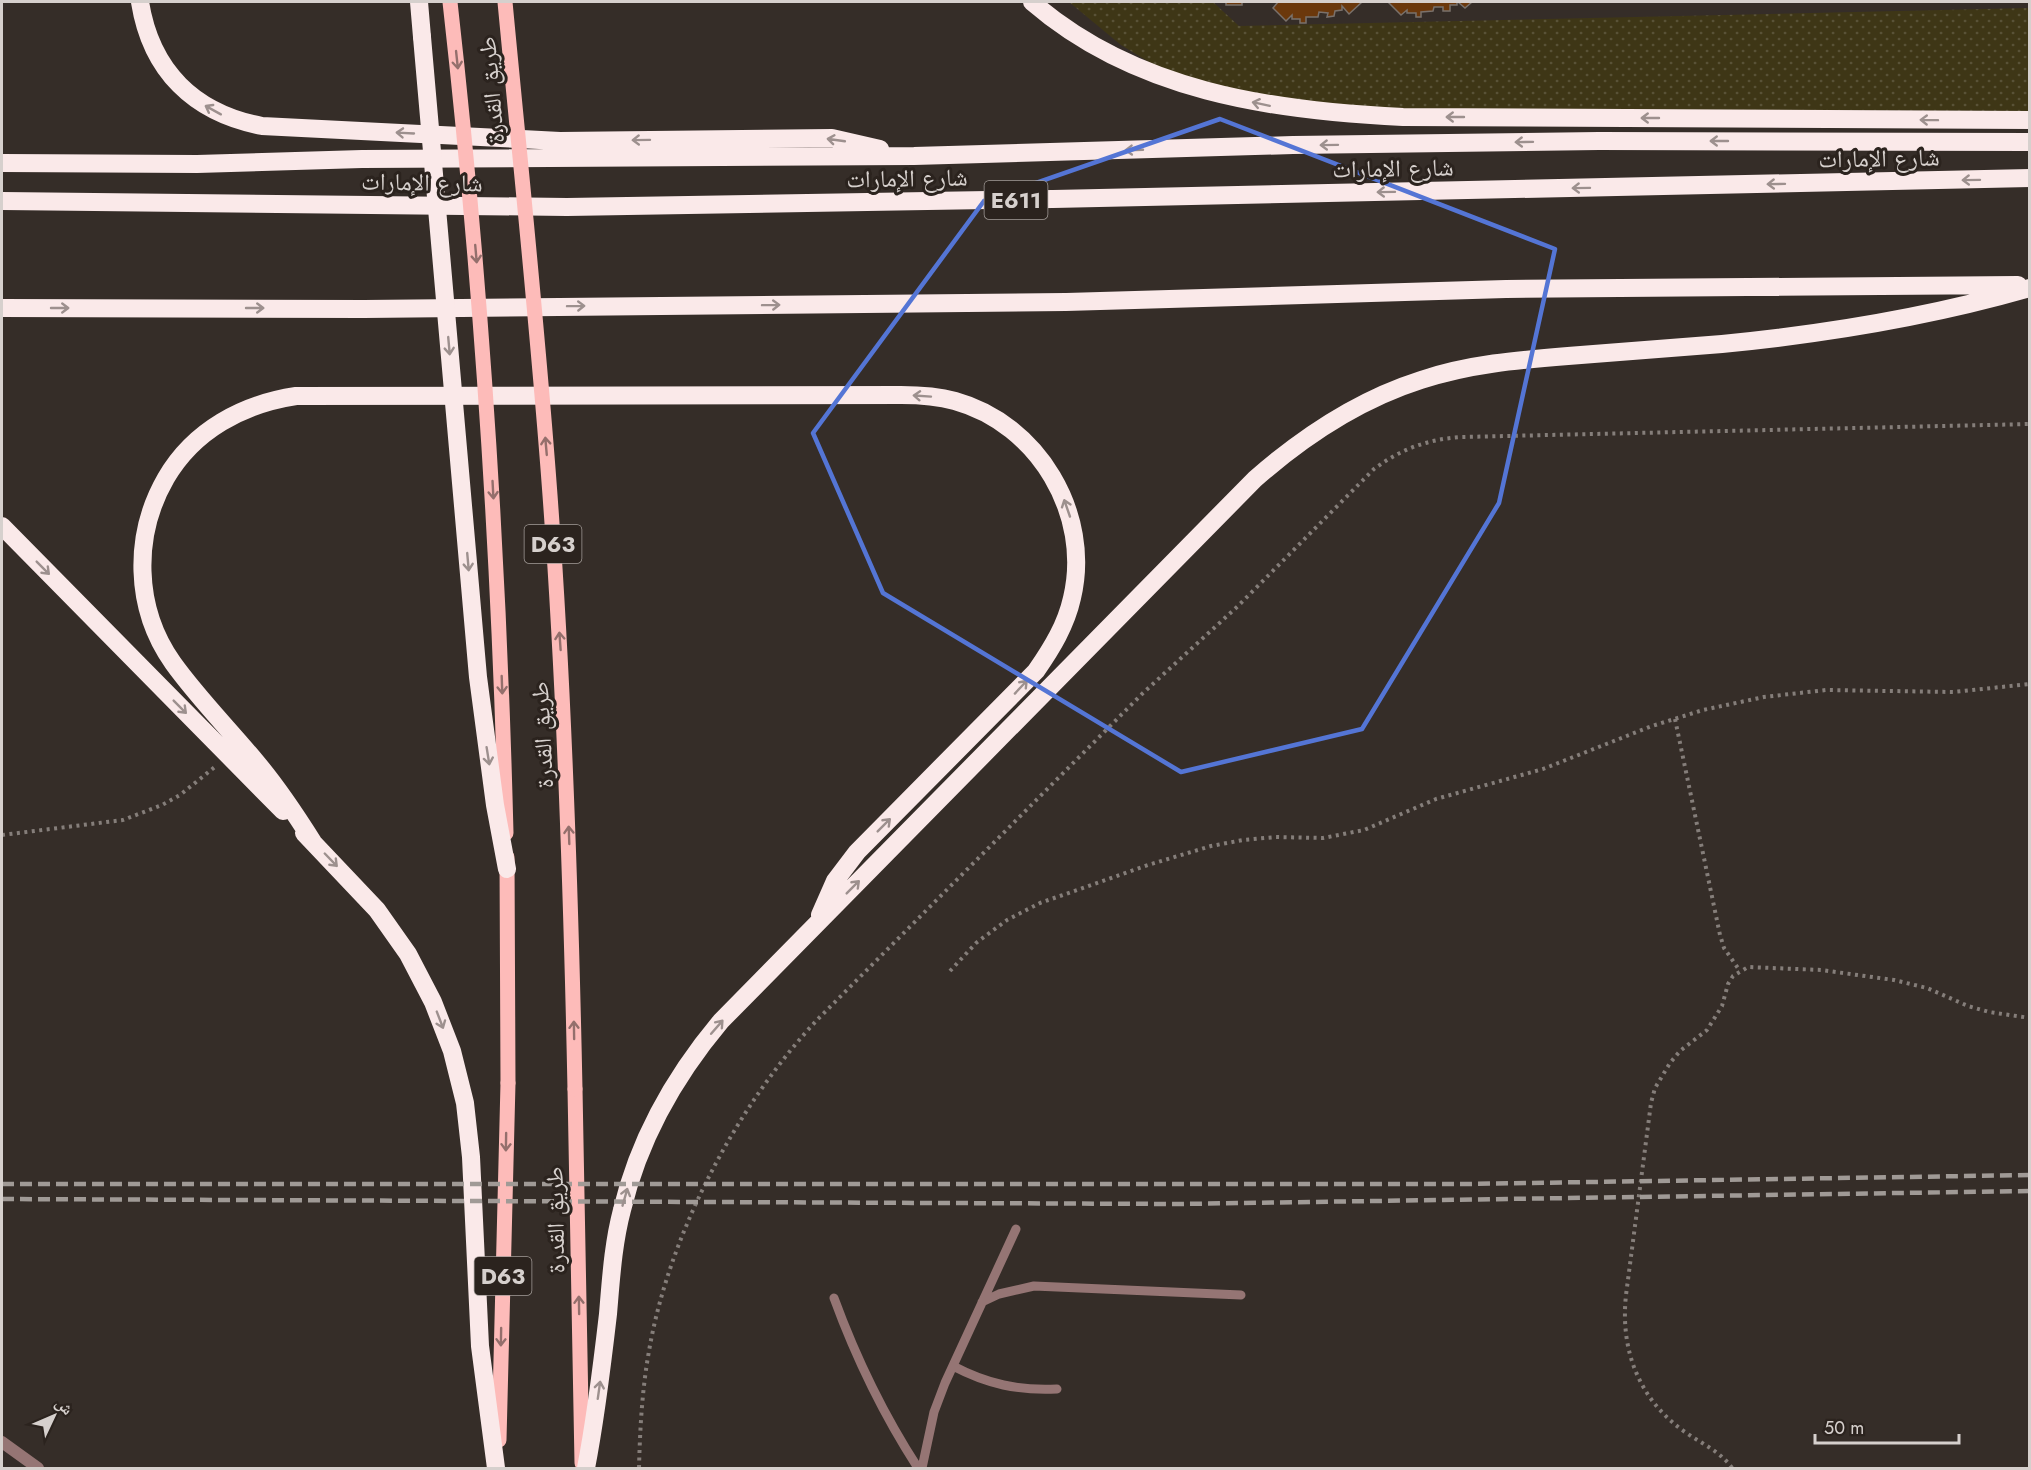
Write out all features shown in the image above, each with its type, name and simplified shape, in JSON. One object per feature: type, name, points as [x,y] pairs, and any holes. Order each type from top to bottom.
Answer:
[{"type":"highway","points":[[140,2],[145,27],[156,54],[178,85],[193,98],[217,112],[244,123],[262,126],[560,141],[832,138],[914,156]]},
{"type":"highway","points":[[419,2],[478,677],[507,869]]},
{"type":"highway","points":[[1032,2],[1082,40],[1141,70],[1226,96],[1267,105],[1329,113],[1403,117],[2030,120]]},
{"type":"highway","points":[[2,163],[197,164],[362,159],[914,156],[1293,145],[1564,141],[2030,142]]},
{"type":"highway","name":"شارع الإمارات","points":[[2,201],[567,207],[1077,199],[2030,178]]},
{"type":"highway","points":[[2,308],[376,309],[1018,302],[1506,289],[2030,286]]},
{"type":"highway","points":[[584,1468],[600,1383],[615,1242],[621,1211],[640,1152],[667,1096],[701,1045],[721,1021],[1255,480],[1284,454],[1349,411],[1421,380],[1458,369],[1497,362],[1724,344],[1782,337],[1925,314],[2030,286]]},
{"type":"highway","points":[[313,842],[274,784],[173,663],[154,627],[148,608],[142,568],[146,529],[151,509],[170,472],[198,439],[215,425],[253,406],[296,396],[901,395],[929,396],[956,401],[1006,426],[1028,444],[1046,465],[1060,489],[1075,541],[1076,569],[1072,597],[1064,623],[1052,648],[1036,671],[857,852],[836,881],[816,925]]},
{"type":"highway","points":[[2,526],[313,842],[377,910],[408,954],[433,1002],[452,1051],[465,1103],[471,1157],[480,1346],[497,1468]]},
{"type":"main road","name":"طريق القدرة","points":[[450,2],[474,237],[500,627],[507,869],[508,1083],[497,1468]]},
{"type":"main road","name":"طريق القدرة","points":[[505,2],[539,364],[560,642],[568,798],[584,1468]]},
{"type":"street","points":[[2,1442],[38,1468]]},
{"type":"lane","points":[[920,1468],[934,1412],[1016,1229]]},
{"type":"lane","points":[[982,1302],[999,1294],[1034,1286],[1241,1295]]},
{"type":"lane","points":[[834,1298],[863,1371],[881,1406],[920,1468]]},
{"type":"lane","points":[[953,1366],[977,1378],[1003,1386],[1058,1389]]},
{"type":"path","points":[[639,1468],[643,1389],[649,1349],[669,1270],[700,1196],[736,1129],[774,1071],[795,1043],[818,1019],[1134,701],[1238,606],[1374,469],[1389,458],[1424,442],[1461,436],[2030,424]]},
{"type":"path","points":[[950,970],[976,943],[1006,920],[1040,903],[1148,865],[1189,852],[1243,840],[1276,837],[1323,838],[1365,830],[1436,799],[1543,769],[1674,719],[1764,697],[1795,693],[1857,689],[1953,692],[2030,684]]},
{"type":"path","points":[[1674,719],[1720,935],[1731,960],[1740,971]]},
{"type":"path","points":[[2,836],[123,820],[162,805],[197,783],[227,755]]},
{"type":"path","points":[[1732,1468],[1713,1449],[1675,1425],[1651,1401],[1634,1371],[1628,1353],[1624,1315],[1651,1103],[1655,1088],[1670,1063],[1680,1051],[1707,1030],[1722,1006],[1728,984],[1740,971],[1748,967],[1867,975],[1928,988],[1968,1006],[1989,1012],[2030,1018]]},
{"type":"highlighted area","points":[[1220,119],[1555,249],[1499,503],[1362,729],[1181,772],[883,593],[813,433],[984,201]]},
{"type":"sand","points":[[1069,2],[1213,2],[1239,26],[2029,8],[2029,111],[1300,109],[1164,71],[1121,45]]},
{"type":"building","points":[[1226,2],[1242,2],[1242,5],[1226,5]]},
{"type":"building","points":[[1278,2],[1362,2],[1349,14],[1342,6],[1342,10],[1335,11],[1334,16],[1327,17],[1328,13],[1319,12],[1318,17],[1306,17],[1306,23],[1300,23],[1300,19],[1292,19],[1292,15],[1286,21],[1273,8]]},
{"type":"building","points":[[1388,2],[1457,2],[1457,5],[1450,5],[1450,11],[1443,11],[1443,7],[1434,7],[1433,11],[1421,12],[1421,17],[1416,17],[1416,13],[1407,13],[1407,10],[1401,15]]},
{"type":"building","points":[[1458,2],[1472,2],[1465,8]]},
{"type":"railway","points":[[2,1184],[1465,1184],[2030,1175]]},
{"type":"railway","points":[[2,1199],[1178,1204],[2030,1191]]}]
